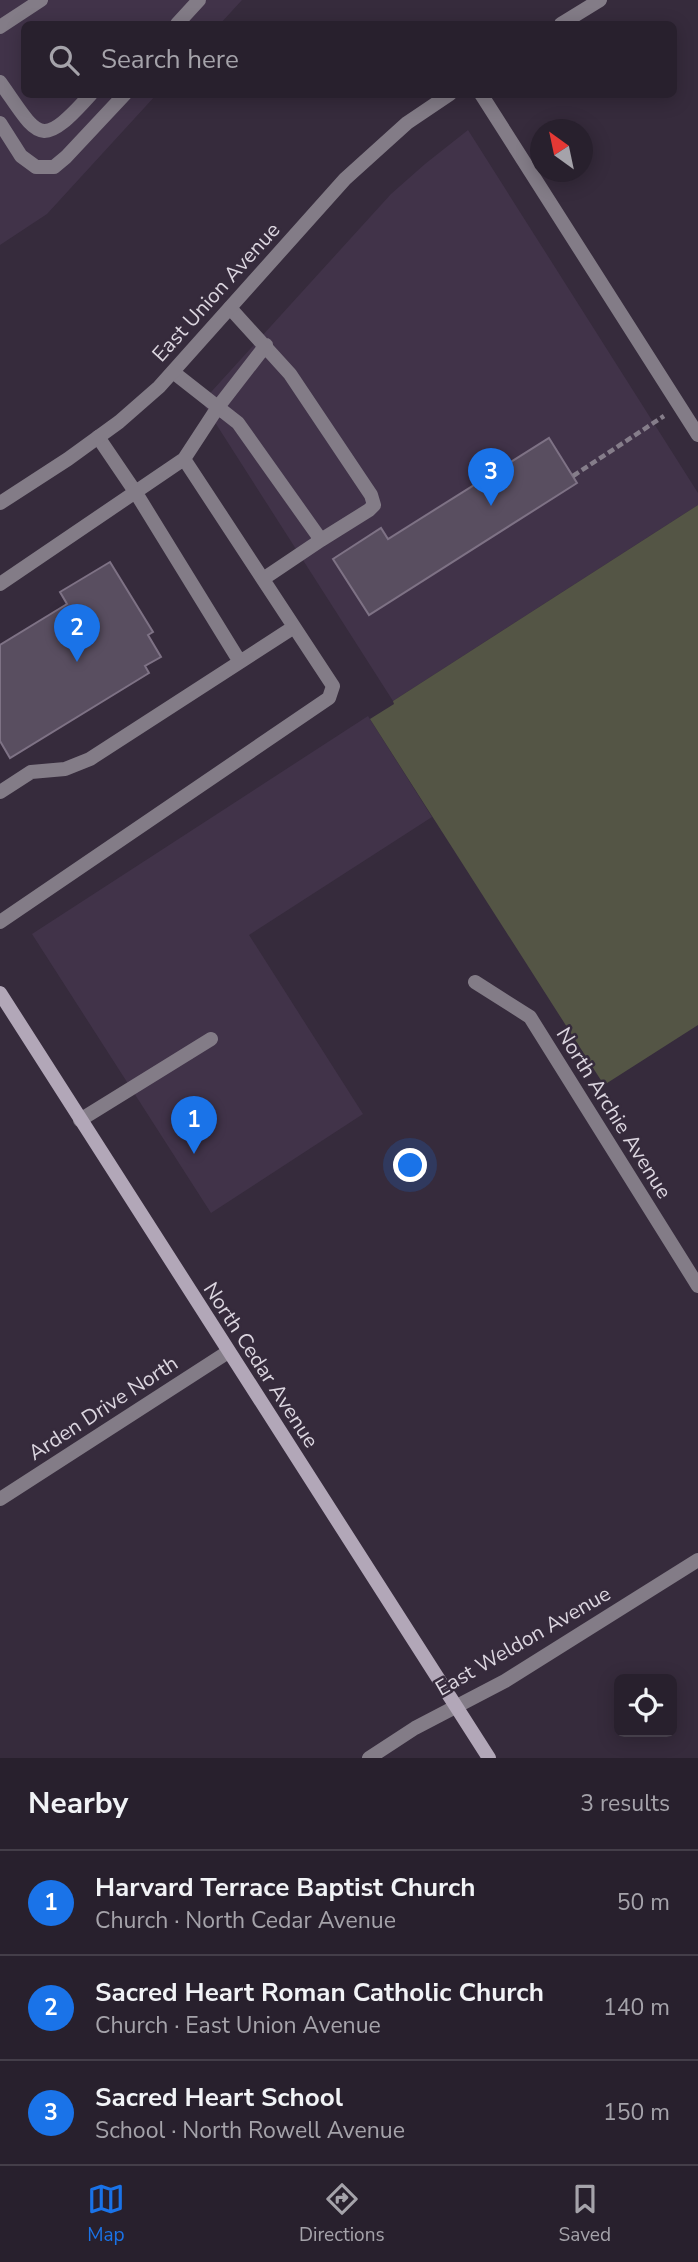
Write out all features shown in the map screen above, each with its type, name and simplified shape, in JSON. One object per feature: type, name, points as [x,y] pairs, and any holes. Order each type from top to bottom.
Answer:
[{"type":"main road","name":"North Cedar Avenue","points":[[2,1000],[488,1758]]},
{"type":"street","points":[[0,27],[41,0]]},
{"type":"street","points":[[180,21],[199,0]]},
{"type":"street","points":[[566,21],[600,0]]},
{"type":"street","points":[[0,82],[31,125],[41,132],[52,132],[87,98]]},
{"type":"street","points":[[0,123],[21,156],[36,167],[54,167],[121,98]]},
{"type":"street","name":"East Union Avenue","points":[[0,503],[98,438],[159,387],[345,179],[407,123],[444,98]]},
{"type":"street","points":[[484,98],[698,435]]},
{"type":"street","points":[[230,308],[266,345],[297,385],[371,495],[374,505],[263,579]]},
{"type":"street","points":[[0,584],[184,459],[218,407],[266,345]]},
{"type":"street","points":[[173,372],[238,423],[321,540]]},
{"type":"street","points":[[98,438],[136,493],[240,662]]},
{"type":"street","points":[[0,922],[329,698],[332,686],[184,459]]},
{"type":"street","points":[[0,792],[31,772],[65,769],[90,759],[294,628]]},
{"type":"street","name":"North Archie Avenue","points":[[475,982],[530,1017],[698,1286]]},
{"type":"street","points":[[80,1120],[211,1039]]},
{"type":"street","name":"Arden Drive North","points":[[0,1499],[228,1352]]},
{"type":"street","name":"East Weldon Avenue","points":[[369,1758],[415,1728],[505,1681],[698,1560]]},
{"type":"path","points":[[573,476],[679,406]]},
{"type":"shaded area","points":[[0,0],[242,0],[223,21],[21,21],[21,98],[153,98],[47,214],[0,245]]},
{"type":"shaded area","points":[[468,130],[698,493],[698,505],[393,701],[202,402],[391,194]]},
{"type":"shaded area","points":[[368,716],[432,817],[249,935],[363,1114],[211,1213],[32,934]]},
{"type":"green space","points":[[698,505],[698,1025],[604,1085],[370,719],[394,704],[393,701]]},
{"type":"building","points":[[549,438],[577,483],[369,615],[333,559],[381,528],[388,539]]},
{"type":"building","points":[[110,562],[153,632],[148,635],[161,657],[145,666],[149,673],[10,758],[0,741],[0,645],[67,604],[60,592]]},
{"type":"place","name":"Sacred Heart School","points":[[491,506]]},
{"type":"place","name":"Sacred Heart Roman Catholic Church","points":[[77,662]]},
{"type":"place","name":"Harvard Terrace Baptist Church","points":[[194,1154]]}]
